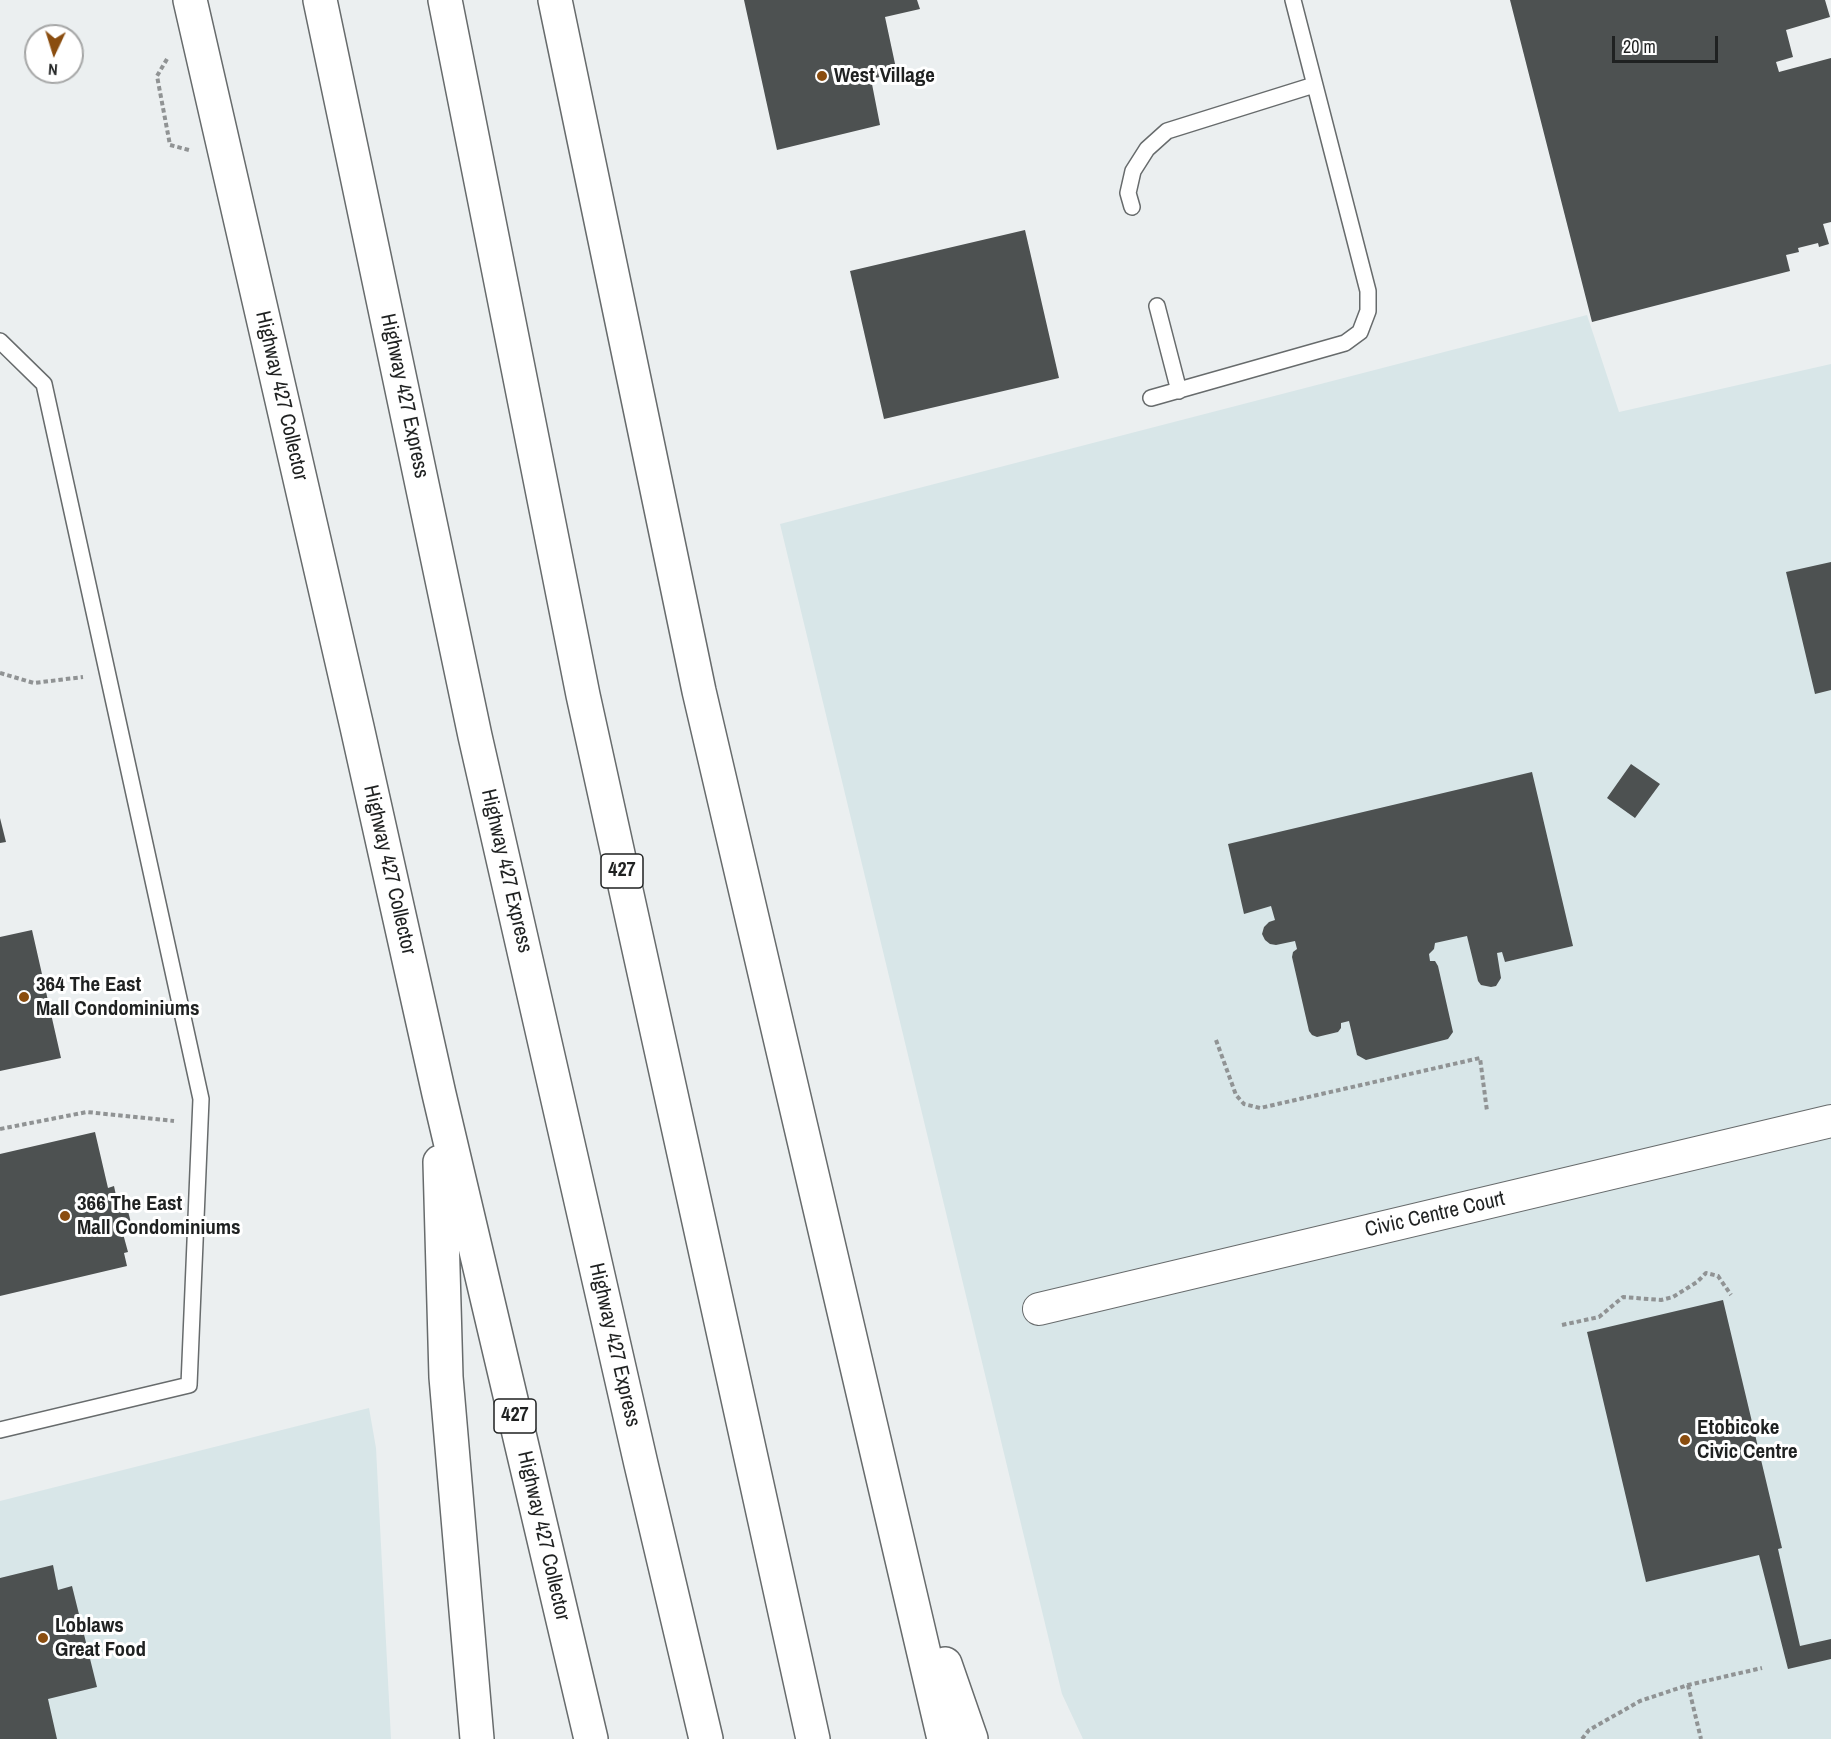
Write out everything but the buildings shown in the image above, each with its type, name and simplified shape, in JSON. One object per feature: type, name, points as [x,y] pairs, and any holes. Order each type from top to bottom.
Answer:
[{"type":"highway","name":"Highway 427 Collector","points":[[190,0],[439,1094],[591,1739]]},
{"type":"highway","name":"Highway 427 Express","points":[[320,0],[475,736],[706,1739]]},
{"type":"highway","name":"427","points":[[445,0],[583,695],[813,1739]]},
{"type":"highway","points":[[555,0],[699,691],[944,1739]]},
{"type":"highway","points":[[439,1094],[446,1377],[477,1739]]},
{"type":"highway","points":[[883,1485],[971,1739]]},
{"type":"street","name":"Civic Centre Court","points":[[1039,1309],[1831,1120]]},
{"type":"lane","points":[[1151,398],[1345,343],[1360,332],[1368,311],[1368,291],[1293,0]]},
{"type":"lane","points":[[1132,207],[1128,193],[1133,171],[1147,149],[1167,131],[1314,85]]},
{"type":"lane","points":[[1157,306],[1179,391]]},
{"type":"lane","points":[[0,341],[44,384],[201,1099],[189,1385],[0,1430]]},
{"type":"path","points":[[0,673],[34,683],[108,674]]},
{"type":"path","points":[[1216,1040],[1236,1095],[1244,1104],[1260,1108],[1480,1058],[1487,1111]]},
{"type":"path","points":[[0,1129],[87,1112],[200,1124]]},
{"type":"path","points":[[1562,1325],[1599,1317],[1623,1297],[1661,1300],[1673,1297],[1706,1274],[1718,1276],[1731,1295]]},
{"type":"path","points":[[1582,1739],[1589,1731],[1640,1701],[1688,1685],[1762,1668]]},
{"type":"path","points":[[1688,1685],[1701,1739]]},
{"type":"shaded area","points":[[1587,315],[1619,412],[1831,364],[1831,1739],[1083,1739],[1062,1694],[780,524]]},
{"type":"shaded area","points":[[369,1408],[376,1448],[391,1739],[0,1739],[0,1501]]},
{"type":"place","name":"West Village","points":[[822,76]]},
{"type":"place","name":"364 The East Mall Condominiums","points":[[24,997]]},
{"type":"place","name":"366 The East Mall Condominiums","points":[[65,1216]]},
{"type":"place","name":"Etobicoke Civic Centre","points":[[1685,1440]]},
{"type":"place","name":"Loblaws Great Food","points":[[43,1638]]}]
